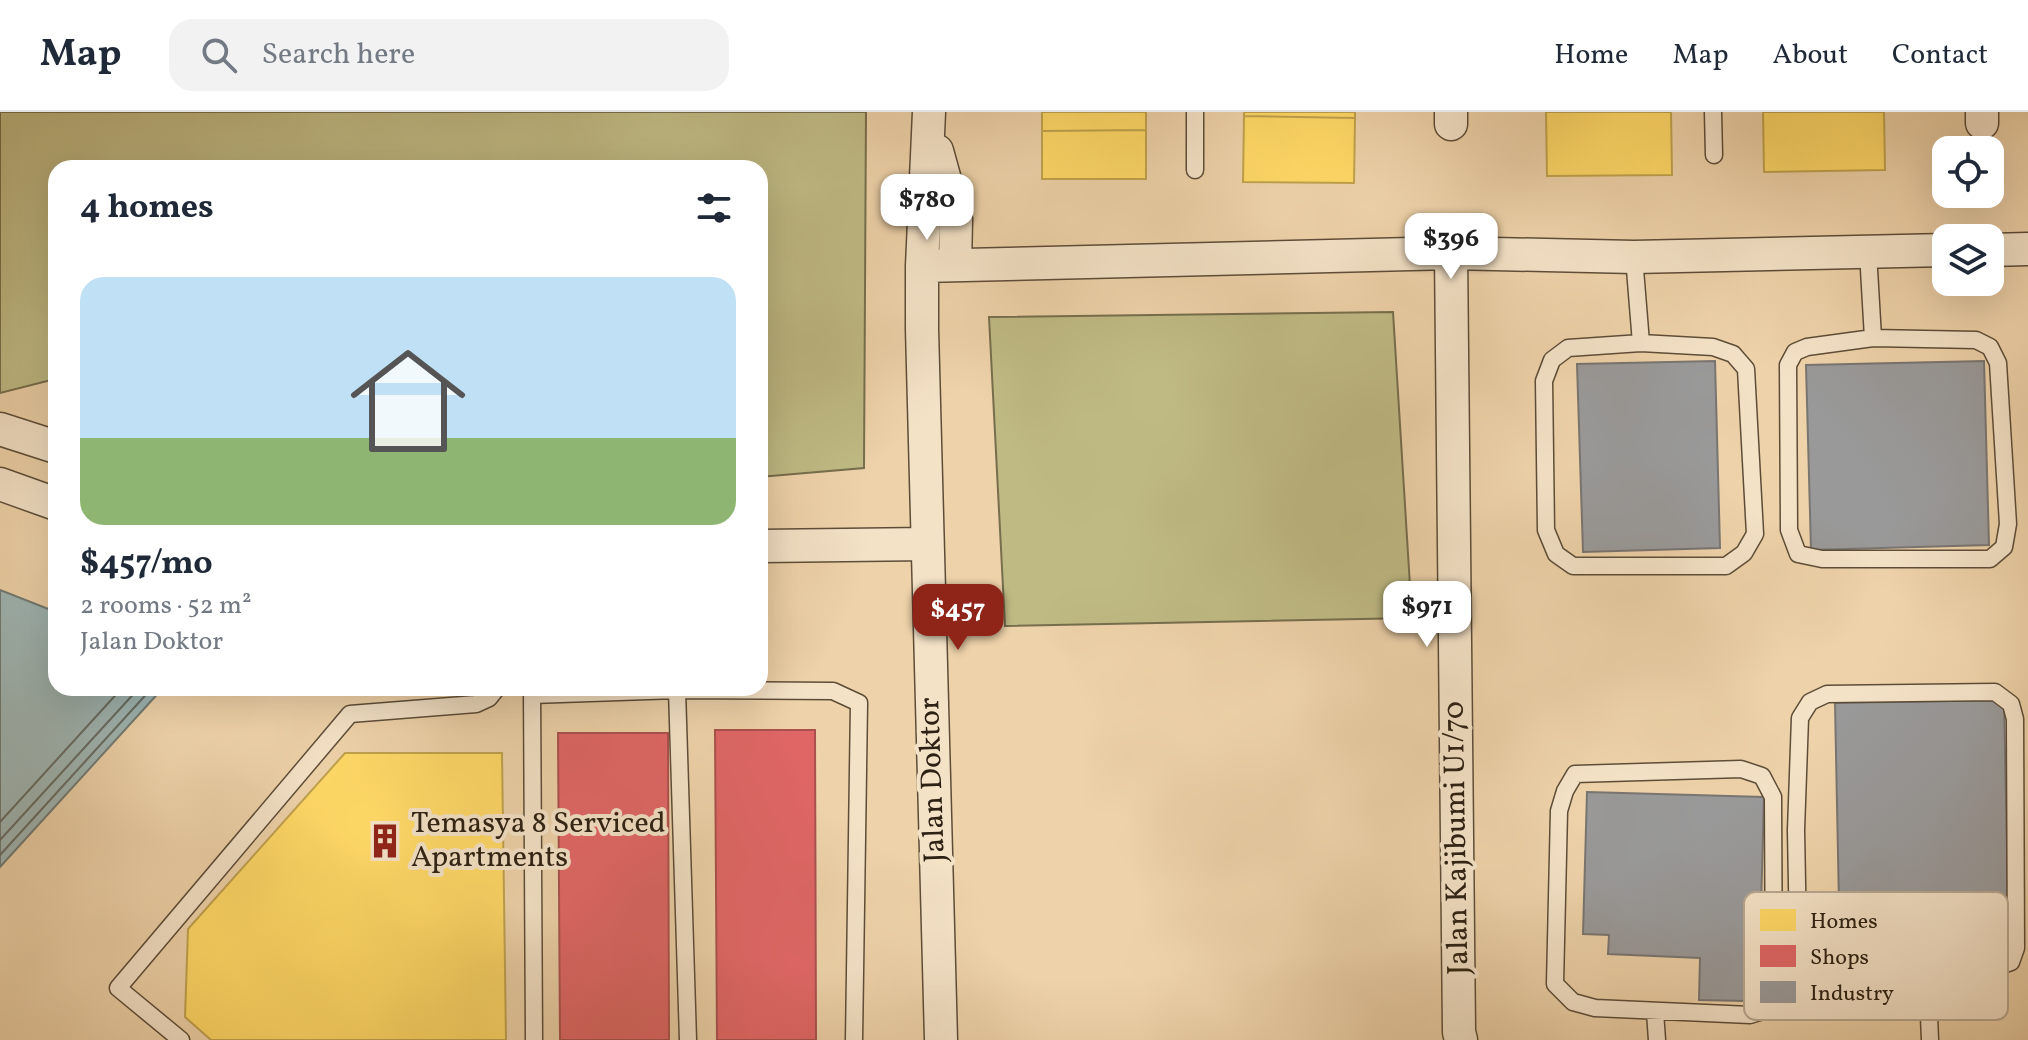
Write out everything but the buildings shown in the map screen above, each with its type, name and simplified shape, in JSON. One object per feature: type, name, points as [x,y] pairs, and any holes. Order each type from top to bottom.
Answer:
[{"type":"street","points":[[929,116],[956,220],[955,265]]},
{"type":"street","name":"Jalan Doktor","points":[[929,116],[922,266],[941,1040]]},
{"type":"street","points":[[2004,250],[2028,249]]},
{"type":"street","points":[[922,266],[1451,253],[1634,257],[1932,250]]},
{"type":"street","name":"Jalan Kajibumi U1/70","points":[[1451,253],[1461,1040]]},
{"type":"street","points":[[0,429],[48,444]]},
{"type":"street","points":[[0,484],[48,501]]},
{"type":"street","points":[[768,546],[927,544]]},
{"type":"lane","points":[[1195,112],[1195,170]]},
{"type":"lane","points":[[1713,112],[1714,155]]},
{"type":"lane","points":[[1868,252],[1873,338]]},
{"type":"lane","points":[[1634,257],[1641,343]]},
{"type":"lane","points":[[1873,338],[1976,340],[1990,347],[1998,363],[2008,524],[2004,547],[1990,559],[1822,559],[1798,554],[1789,530],[1788,365],[1795,352],[1807,347],[1873,338]]},
{"type":"lane","points":[[1641,343],[1713,347],[1733,354],[1746,369],[1755,534],[1744,553],[1726,566],[1573,566],[1556,554],[1546,530],[1544,381],[1552,360],[1568,348],[1641,343]]},
{"type":"lane","points":[[768,691],[833,691],[859,703],[854,1040]]},
{"type":"lane","points":[[1797,892],[1800,718],[1810,702],[1827,694],[1995,692],[2011,704],[2015,719],[2016,948],[2008,963]]},
{"type":"lane","points":[[181,1040],[118,988],[350,714],[476,704],[491,696]]},
{"type":"lane","points":[[532,696],[534,1040]]},
{"type":"lane","points":[[677,696],[688,1040]]},
{"type":"lane","points":[[1744,1015],[1595,1008],[1573,1002],[1555,984],[1559,811],[1565,791],[1575,774],[1741,769],[1762,776],[1773,797],[1773,892]]},
{"type":"lane","points":[[1655,1012],[1657,1040]]},
{"type":"lane","points":[[1929,1020],[1930,1040]]},
{"type":"shaded area","points":[[0,112],[866,112],[864,468],[768,476],[768,160],[48,160],[48,381],[0,393]]},
{"type":"shaded area","points":[[1393,312],[1412,618],[1005,626],[989,317]]},
{"type":"water","points":[[0,590],[48,609],[48,696],[156,696],[0,867]]},
{"type":"place","name":"Temasya 8 Serviced Apartments","points":[[385,841]]}]
